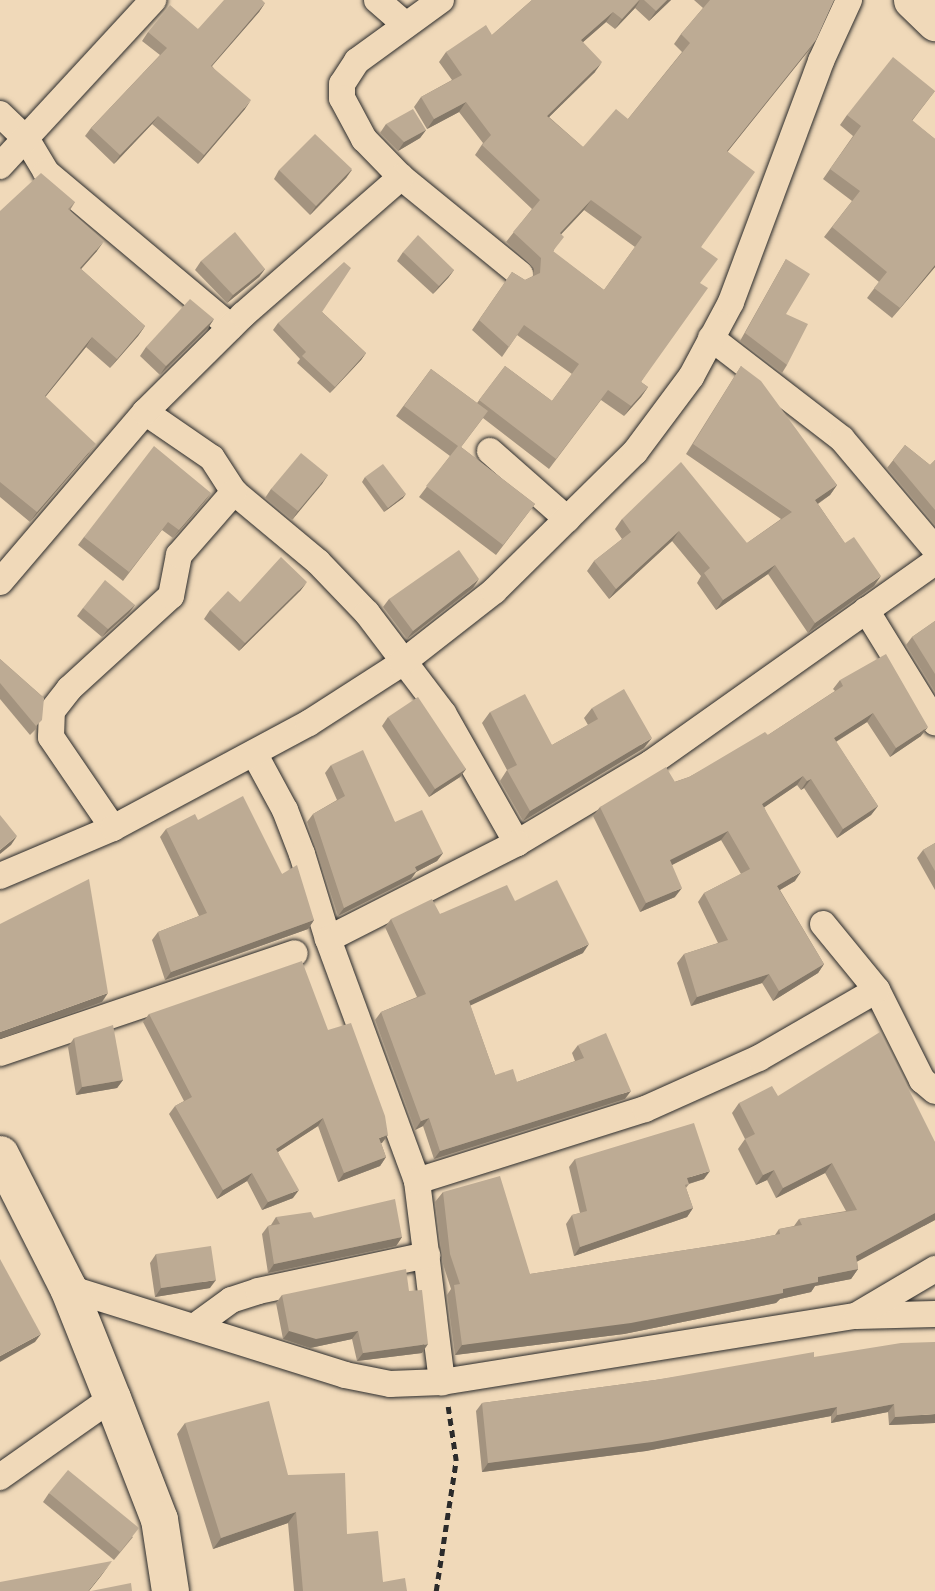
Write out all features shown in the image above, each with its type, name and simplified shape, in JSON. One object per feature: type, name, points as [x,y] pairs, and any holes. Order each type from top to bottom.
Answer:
[{"type":"main road","points":[[912,0],[935,22]]},
{"type":"main road","points":[[0,1154],[68,1288],[112,1398],[159,1519],[170,1591]]},
{"type":"street","points":[[0,166],[27,140],[153,0]]},
{"type":"street","points":[[377,0],[406,25]]},
{"type":"street","points":[[441,0],[357,61],[342,84],[342,98],[364,139],[401,177],[520,274]]},
{"type":"street","points":[[0,876],[113,828],[254,753],[402,663],[494,591],[635,452],[691,377],[731,302],[821,61],[849,0]]},
{"type":"street","points":[[0,114],[27,140],[46,172],[231,327]]},
{"type":"street","points":[[0,582],[145,412],[231,327],[401,177]]},
{"type":"street","points":[[711,338],[842,439],[935,549]]},
{"type":"street","points":[[145,412],[212,458],[234,492],[318,562],[368,613],[402,663],[443,713],[517,844]]},
{"type":"street","points":[[491,451],[567,519]]},
{"type":"street","points":[[113,828],[51,737],[52,712],[69,689],[171,596],[179,555],[234,492]]},
{"type":"street","points":[[328,939],[517,844],[651,763],[935,562]]},
{"type":"street","points":[[866,610],[935,722]]},
{"type":"street","points":[[254,753],[285,810],[328,939],[416,1181],[442,1382]]},
{"type":"street","points":[[823,924],[877,989],[922,1080],[935,1091]]},
{"type":"street","points":[[0,1053],[295,953]]},
{"type":"street","points":[[416,1181],[645,1109],[760,1058],[877,989]]},
{"type":"street","points":[[194,1328],[231,1300],[258,1291],[427,1255]]},
{"type":"street","points":[[856,1316],[935,1269]]},
{"type":"street","points":[[68,1288],[345,1375],[390,1384],[442,1382],[856,1316],[935,1314]]},
{"type":"street","points":[[0,1478],[112,1398]]},
{"type":"path","points":[[436,1591],[456,1461],[442,1382]]},
{"type":"building","points":[[224,0],[262,0],[265,3],[211,66],[251,100],[204,155],[158,116],[120,155],[91,128],[167,48],[148,32],[170,5],[198,29]]},
{"type":"building","points":[[532,0],[639,0],[622,19],[613,12],[581,40],[602,62],[547,116],[583,147],[616,109],[628,119],[690,43],[681,34],[710,0],[834,0],[816,40],[727,151],[755,172],[701,247],[718,259],[700,283],[708,288],[641,382],[648,387],[631,406],[608,390],[556,459],[479,400],[505,366],[552,401],[579,364],[524,325],[509,347],[479,320],[512,272],[525,280],[540,273],[541,258],[513,232],[540,200],[482,145],[491,135],[466,102],[434,119],[421,97],[462,75],[446,52],[486,25],[492,35]],"holes":[[[591,200],[642,237],[604,290],[553,251],[564,237],[560,233]]]},
{"type":"building","points":[[644,0],[667,0],[656,11]]},
{"type":"building","points":[[893,57],[935,91],[912,120],[935,139],[935,265],[900,308],[874,288],[887,272],[832,227],[860,191],[830,169],[861,126],[847,115]]},
{"type":"building","points":[[413,109],[426,130],[404,142],[386,124]]},
{"type":"building","points":[[315,134],[352,169],[316,206],[279,170]]},
{"type":"building","points":[[41,173],[75,202],[68,209],[104,241],[80,268],[145,326],[117,359],[92,337],[45,396],[96,444],[37,512],[0,482],[0,211]]},
{"type":"building","points":[[235,232],[265,269],[233,295],[201,261]]},
{"type":"building","points":[[418,235],[454,270],[439,286],[403,252]]},
{"type":"building","points":[[786,259],[810,274],[786,314],[808,324],[787,365],[745,333]]},
{"type":"building","points":[[344,262],[351,268],[322,312],[366,353],[335,387],[302,356],[306,352],[278,323]]},
{"type":"building","points":[[190,299],[214,319],[166,366],[146,347]]},
{"type":"building","points":[[741,366],[761,381],[837,485],[815,500],[845,543],[854,537],[881,576],[815,623],[775,565],[723,600],[704,573],[710,568],[679,531],[616,589],[594,561],[631,532],[622,519],[681,462],[747,543],[792,512],[693,444]]},
{"type":"building","points":[[431,369],[488,411],[461,447],[535,504],[503,545],[426,486],[458,446],[404,406]]},
{"type":"building","points":[[905,445],[930,465],[935,460],[935,510],[893,460]]},
{"type":"building","points":[[154,446],[211,493],[179,530],[168,522],[129,572],[84,537]]},
{"type":"building","points":[[301,453],[328,475],[298,511],[271,489]]},
{"type":"building","points":[[383,464],[406,494],[388,508],[365,477]]},
{"type":"building","points":[[459,550],[479,579],[413,631],[389,599]]},
{"type":"building","points":[[281,557],[307,582],[245,643],[210,610],[228,591],[240,602]]},
{"type":"building","points":[[105,580],[135,605],[108,629],[83,608]]},
{"type":"building","points":[[935,621],[935,674],[912,637]]},
{"type":"building","points":[[886,654],[928,727],[896,748],[873,713],[834,738],[878,806],[843,829],[811,779],[807,781],[803,776],[762,804],[801,872],[777,886],[824,964],[779,991],[769,974],[697,997],[684,954],[728,940],[704,893],[750,869],[728,831],[670,860],[682,888],[646,903],[600,807],[666,767],[675,782],[689,777],[765,732],[768,735],[843,686],[840,680]]},
{"type":"building","points":[[0,659],[44,698],[42,720],[36,726],[0,683]]},
{"type":"building","points":[[624,689],[652,738],[530,811],[507,770],[517,765],[490,712],[525,694],[552,745],[598,719],[592,708]]},
{"type":"building","points":[[418,697],[466,769],[435,789],[388,717]]},
{"type":"building","points":[[363,750],[395,822],[422,810],[443,853],[415,867],[417,871],[344,908],[313,814],[345,796],[331,765]]},
{"type":"building","points":[[243,796],[282,874],[297,865],[314,920],[171,972],[158,932],[207,913],[166,829],[195,814],[198,820]]},
{"type":"building","points":[[0,815],[17,836],[0,850]]},
{"type":"building","points":[[935,843],[935,871],[923,850]]},
{"type":"building","points":[[89,879],[108,993],[0,1032],[0,924]]},
{"type":"building","points":[[557,880],[589,944],[469,1001],[495,1075],[513,1069],[517,1082],[584,1058],[578,1045],[606,1033],[631,1091],[440,1151],[429,1118],[421,1121],[381,1012],[426,994],[391,919],[432,899],[440,914],[507,885],[515,901]]},
{"type":"building","points":[[302,961],[328,1030],[351,1023],[385,1116],[388,1135],[379,1138],[386,1157],[344,1173],[323,1118],[276,1149],[299,1190],[268,1202],[252,1173],[223,1190],[175,1106],[192,1097],[149,1014]]},
{"type":"building","points":[[113,1025],[123,1080],[82,1087],[74,1038]]},
{"type":"building","points":[[880,1032],[935,1142],[935,1213],[856,1256],[858,1269],[818,1277],[818,1282],[783,1289],[783,1293],[631,1323],[462,1345],[454,1285],[460,1284],[450,1254],[443,1192],[500,1176],[530,1274],[780,1234],[779,1229],[802,1225],[799,1219],[857,1210],[832,1163],[783,1188],[774,1170],[763,1175],[745,1139],[755,1134],[739,1103],[772,1086],[778,1096]]},
{"type":"building","points":[[694,1123],[710,1171],[687,1178],[689,1184],[685,1185],[693,1208],[580,1247],[572,1215],[587,1211],[575,1159]]},
{"type":"building","points":[[395,1199],[402,1237],[274,1264],[268,1226],[280,1224],[276,1217],[311,1212],[314,1218]]},
{"type":"building","points":[[211,1246],[216,1280],[161,1288],[156,1254]]},
{"type":"building","points":[[0,1259],[41,1334],[0,1356]]},
{"type":"building","points":[[406,1269],[409,1291],[422,1290],[428,1344],[363,1353],[358,1331],[316,1339],[289,1331],[282,1295]]},
{"type":"building","points":[[935,1342],[935,1414],[895,1417],[894,1404],[837,1415],[837,1407],[652,1442],[488,1463],[482,1403],[655,1380],[814,1352],[814,1357],[901,1343]]},
{"type":"building","points":[[269,1401],[288,1475],[345,1473],[347,1534],[378,1531],[383,1582],[405,1578],[407,1591],[303,1591],[296,1512],[221,1538],[185,1423]]},
{"type":"building","points":[[68,1470],[139,1528],[120,1552],[49,1493]]},
{"type":"building","points":[[112,1561],[88,1591],[0,1591],[0,1582]]},
{"type":"building","points":[[131,1583],[132,1591],[91,1591]]}]
